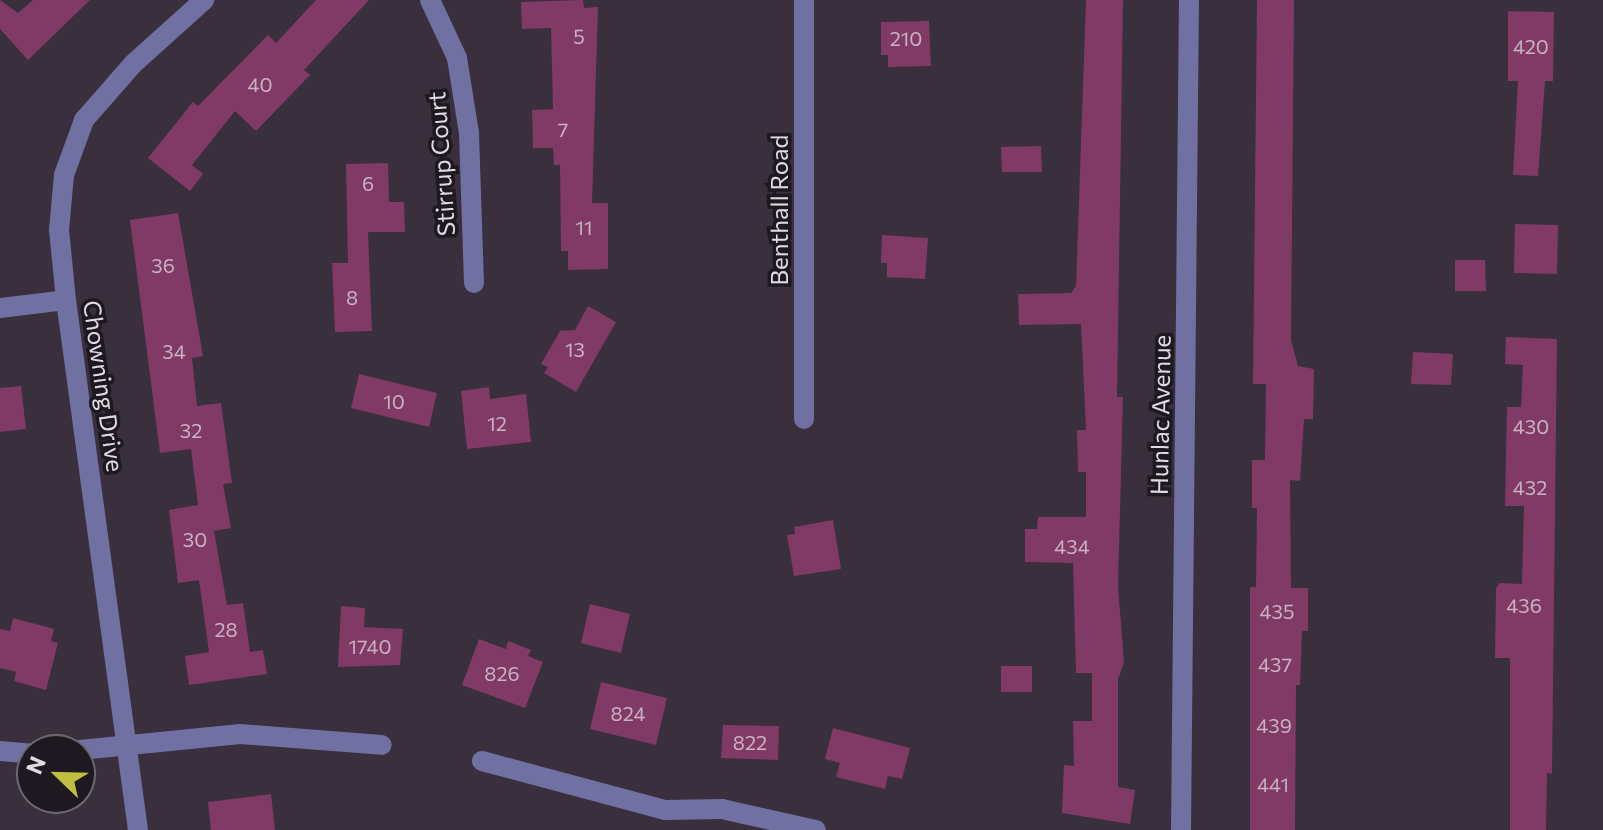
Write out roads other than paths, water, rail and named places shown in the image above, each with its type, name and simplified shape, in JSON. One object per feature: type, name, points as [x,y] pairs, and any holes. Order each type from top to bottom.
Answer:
[{"type":"street","name":"Chowning Drive","points":[[138,830],[59,230],[64,175],[84,120],[133,64],[204,0]]},
{"type":"street","name":"Stirrup Court","points":[[430,0],[460,73],[469,133],[474,283]]},
{"type":"street","name":"Benthall Road","points":[[804,0],[804,419]]},
{"type":"street","name":"Hunlac Avenue","points":[[1181,830],[1189,0]]},
{"type":"street","points":[[0,308],[66,300]]},
{"type":"street","points":[[96,749],[240,734],[382,745]]},
{"type":"street","points":[[482,761],[665,810],[722,809],[816,830]]}]
